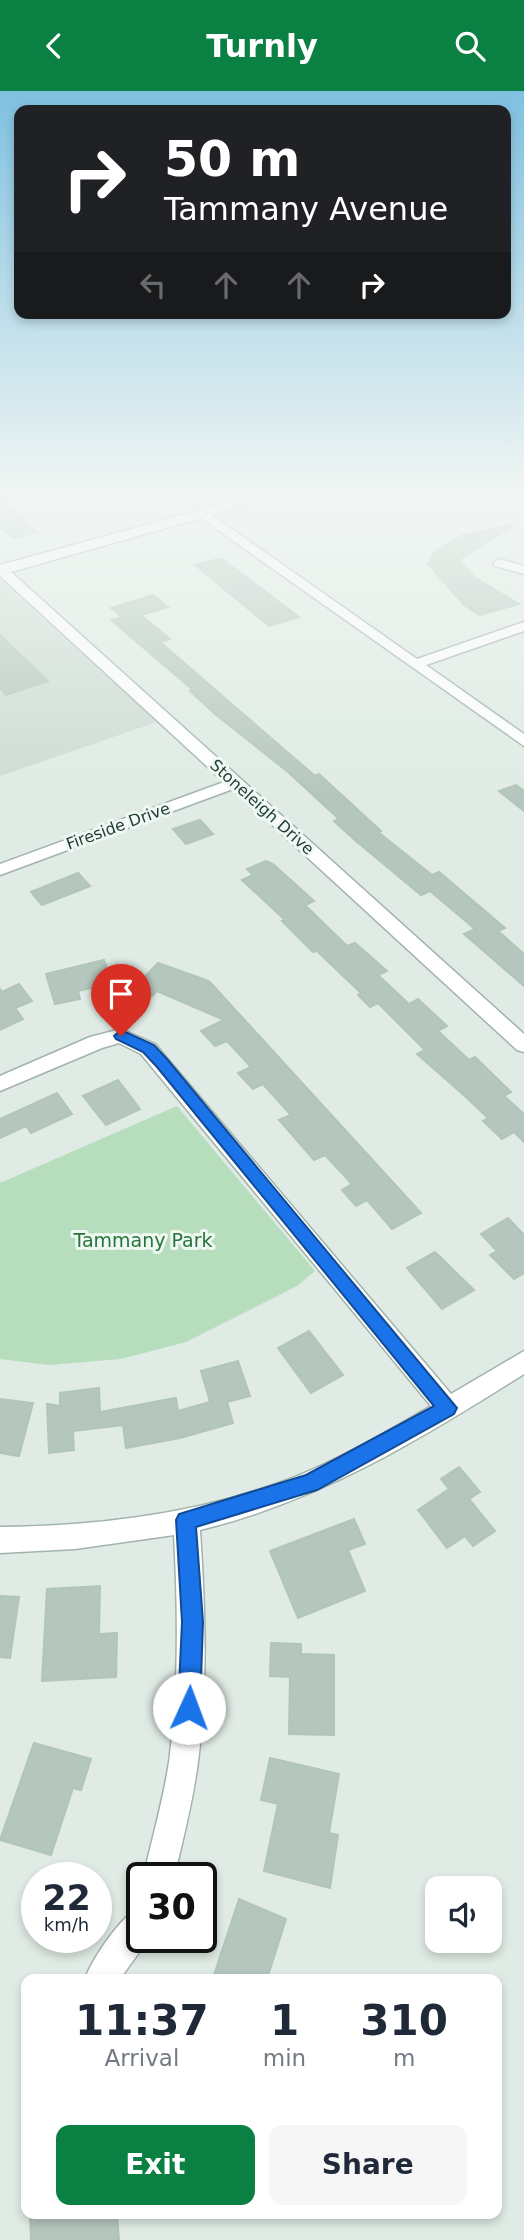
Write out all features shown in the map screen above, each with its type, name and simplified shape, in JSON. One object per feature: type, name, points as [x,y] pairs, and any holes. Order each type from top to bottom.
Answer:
[{"type":"street","name":"Stoneleigh Drive","points":[[31,597],[524,1045]]},
{"type":"street","points":[[321,597],[524,741]]},
{"type":"street","points":[[415,664],[524,626]]},
{"type":"street","name":"Fireside Drive","points":[[0,870],[235,783]]},
{"type":"street","points":[[0,1084],[97,1042],[121,1036],[148,1049],[447,1408]]},
{"type":"street","points":[[0,1540],[39,1541],[186,1520],[310,1483],[447,1408],[524,1361]]},
{"type":"street","points":[[162,1862],[178,1798],[189,1708],[192,1622],[186,1520]]},
{"type":"street","points":[[105,1974],[126,1944]]},
{"type":"shaded area","points":[[0,597],[19,597],[157,722],[0,776]]},
{"type":"green space","name":"Tammany Park","points":[[177,1106],[315,1271],[297,1286],[186,1342],[121,1359],[49,1365],[0,1359],[0,1183]]},
{"type":"building","points":[[146,597],[156,597],[168,607],[141,615],[170,639],[160,642],[315,776],[319,774],[381,831],[378,832],[432,875],[439,872],[505,928],[498,931],[524,954],[524,986],[464,934],[475,929],[430,891],[421,895],[356,841],[334,821],[339,819],[288,772],[215,714],[190,691],[193,690],[111,620],[122,617],[111,608]]},
{"type":"building","points":[[234,597],[273,597],[299,617],[269,626]]},
{"type":"building","points":[[457,597],[508,597],[519,604],[480,615]]},
{"type":"building","points":[[0,635],[48,681],[6,695],[0,688]]},
{"type":"building","points":[[516,785],[524,791],[524,811],[499,791]]},
{"type":"building","points":[[200,820],[213,834],[186,844],[173,829]]},
{"type":"building","points":[[266,861],[273,864],[314,901],[305,905],[347,946],[355,943],[387,971],[378,975],[409,1004],[418,999],[447,1026],[438,1031],[469,1060],[475,1057],[511,1092],[504,1096],[524,1114],[524,1142],[514,1132],[502,1139],[483,1121],[488,1118],[417,1054],[425,1050],[378,1003],[370,1007],[358,995],[361,993],[317,951],[313,952],[282,921],[285,920],[242,880],[253,875],[247,869]]},
{"type":"building","points":[[78,873],[90,886],[42,905],[31,892]]},
{"type":"building","points":[[104,960],[113,983],[78,991],[80,999],[55,1004],[46,974]]},
{"type":"building","points":[[158,963],[209,981],[421,1213],[392,1229],[367,1200],[356,1206],[342,1190],[352,1184],[325,1155],[314,1160],[279,1120],[291,1115],[263,1084],[253,1089],[238,1073],[251,1067],[227,1041],[215,1046],[201,1031],[224,1020],[157,991],[150,998],[132,990]]},
{"type":"building","points":[[19,984],[32,1001],[15,1008],[23,1019],[0,1030],[0,989],[2,992]]},
{"type":"building","points":[[118,1080],[140,1109],[106,1125],[83,1096]]},
{"type":"building","points":[[57,1093],[72,1114],[31,1133],[26,1126],[0,1138],[0,1119]]},
{"type":"building","points":[[508,1218],[524,1235],[524,1273],[514,1279],[490,1255],[497,1251],[481,1234]]},
{"type":"building","points":[[435,1252],[474,1290],[442,1309],[407,1268]]},
{"type":"building","points":[[309,1331],[343,1375],[311,1393],[278,1348]]},
{"type":"building","points":[[238,1361],[250,1396],[227,1402],[233,1423],[180,1438],[126,1448],[123,1425],[73,1431],[74,1450],[49,1453],[47,1404],[60,1406],[60,1393],[99,1388],[100,1412],[176,1398],[178,1411],[210,1402],[201,1371]]},
{"type":"building","points":[[0,1399],[33,1403],[19,1456],[0,1453]]},
{"type":"building","points":[[459,1467],[480,1492],[469,1499],[495,1531],[473,1546],[465,1536],[447,1548],[418,1510],[449,1489],[441,1479]]},
{"type":"building","points":[[354,1519],[365,1544],[348,1550],[365,1591],[298,1618],[270,1551]]},
{"type":"building","points":[[100,1586],[99,1634],[117,1633],[116,1677],[42,1681],[47,1589]]},
{"type":"building","points":[[0,1596],[19,1597],[10,1658],[0,1657]]},
{"type":"building","points":[[271,1643],[301,1644],[301,1654],[334,1655],[334,1735],[289,1734],[290,1677],[270,1676]]},
{"type":"building","points":[[34,1743],[91,1759],[81,1790],[73,1788],[51,1855],[0,1840]]},
{"type":"building","points":[[270,1758],[339,1774],[329,1833],[338,1835],[330,1888],[264,1871],[278,1804],[261,1800]]},
{"type":"building","points":[[239,1899],[286,1919],[269,1974],[214,1974]]},
{"type":"building","points":[[30,2219],[117,2219],[119,2240],[31,2240]]},
{"type":"route","points":[[121,1036],[135,1040],[162,1063],[447,1408],[344,1467],[310,1483],[271,1497],[186,1520],[192,1622],[189,1708]]}]
